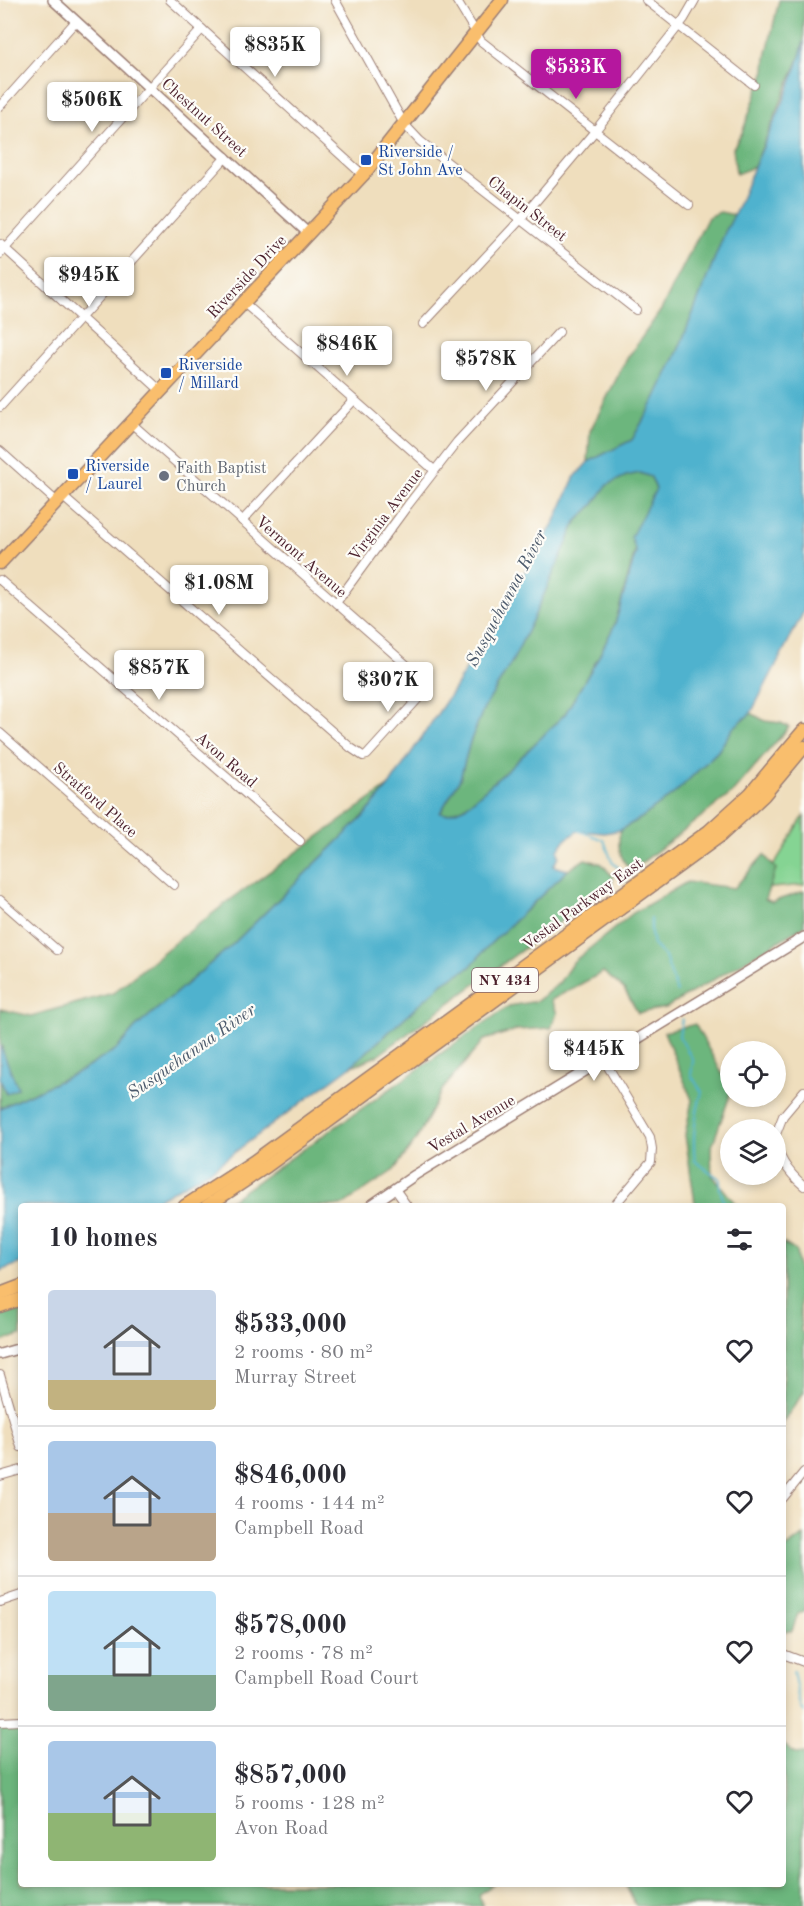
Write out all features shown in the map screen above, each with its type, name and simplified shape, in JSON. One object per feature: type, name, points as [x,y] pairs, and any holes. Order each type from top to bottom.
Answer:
[{"type":"main road","name":"Riverside Drive","points":[[0,562],[363,175],[502,0]]},
{"type":"main road","name":"Vestal Parkway East","points":[[190,1203],[254,1162],[708,831],[750,794],[804,730]]},
{"type":"main road","name":"Vestal Parkway East","points":[[211,1203],[295,1146],[720,836],[764,795],[804,747]]},
{"type":"main road","points":[[0,1294],[18,1287]]},
{"type":"main road","points":[[0,1306],[18,1300]]},
{"type":"street","name":"Chestnut Street","points":[[52,0],[309,234]]},
{"type":"street","name":"Chapin Street","points":[[335,0],[404,124],[420,141],[636,310]]},
{"type":"street","points":[[456,0],[475,33],[490,49],[689,205]]},
{"type":"street","points":[[646,0],[754,85]]},
{"type":"street","points":[[423,324],[521,219],[595,131],[684,19],[695,0]]},
{"type":"street","points":[[175,1],[202,29],[363,175]]},
{"type":"street","points":[[0,106],[76,21]]},
{"type":"street","points":[[161,391],[2,249],[202,29]]},
{"type":"street","points":[[0,407],[226,157]]},
{"type":"street","points":[[244,303],[434,470]]},
{"type":"street","name":"Virginia Avenue","points":[[336,603],[457,442],[560,332]]},
{"type":"street","points":[[242,521],[354,400]]},
{"type":"street","name":"Vermont Avenue","points":[[60,499],[351,748],[363,756],[375,747],[426,690],[427,686],[422,677],[131,423]]},
{"type":"street","points":[[0,451],[60,499]]},
{"type":"street","name":"Avon Road","points":[[0,579],[300,841]]},
{"type":"street","name":"Stratford Place","points":[[0,733],[174,885]]},
{"type":"street","points":[[0,900],[57,950]]},
{"type":"street","name":"Vestal Avenue","points":[[374,1203],[604,1060],[803,940]]},
{"type":"street","points":[[604,1060],[650,1137],[652,1149],[651,1162],[617,1203]]},
{"type":"street","points":[[782,1119],[804,1091]]},
{"type":"street","points":[[786,1167],[804,1186]]},
{"type":"street","points":[[395,1189],[405,1203]]},
{"type":"street","points":[[0,1354],[18,1349]]},
{"type":"street","points":[[0,1375],[18,1438]]},
{"type":"street","points":[[0,1476],[18,1471]]},
{"type":"street","points":[[786,1494],[804,1472]]},
{"type":"street","points":[[0,1602],[18,1596]]},
{"type":"street","points":[[786,1655],[804,1662]]},
{"type":"street","points":[[0,1722],[18,1721]]},
{"type":"green space","points":[[779,0],[804,0],[804,41],[800,56],[754,167],[736,174],[733,148],[742,133],[765,70]]},
{"type":"green space","points":[[720,212],[735,215],[725,232],[678,351],[655,399],[632,440],[588,462],[590,431],[626,360],[661,310],[708,217]]},
{"type":"green space","points":[[640,473],[651,477],[656,489],[647,508],[615,624],[597,660],[565,714],[510,768],[464,808],[447,814],[440,813],[460,779],[470,742],[483,710],[513,660],[576,522],[594,504],[606,485],[626,476]]},
{"type":"green space","points":[[751,713],[765,721],[781,723],[789,727],[732,793],[640,864],[627,866],[619,849],[620,830],[641,818],[676,792],[718,751],[733,728]]},
{"type":"green space","points":[[389,786],[365,815],[232,945],[135,1028],[117,1049],[83,1070],[0,1108],[0,1078],[6,1094],[2,1046],[0,1045],[0,1009],[31,1016],[113,993],[230,900]]},
{"type":"green space","points":[[804,816],[804,885],[759,889]]},
{"type":"green space","points":[[764,855],[776,869],[765,899],[772,902],[804,891],[804,926],[666,1008],[638,1013],[624,989],[603,972],[551,1000],[557,1013],[551,1028],[517,1030],[484,1040],[442,1090],[416,1140],[394,1170],[345,1203],[226,1203],[509,1006],[537,1001],[559,983],[573,962],[633,913],[687,882],[734,888]]},
{"type":"green space","points":[[585,859],[602,864],[613,877],[612,884],[377,1056],[350,1067],[444,982],[470,967],[488,946],[568,870]]},
{"type":"green space","points":[[695,1024],[720,1070],[720,1107],[726,1107],[711,1149],[712,1175],[736,1203],[695,1203],[685,1135],[692,1100],[664,1032]]},
{"type":"green space","points":[[786,1245],[796,1251],[799,1270],[801,1330],[804,1336],[804,1392],[786,1418]]},
{"type":"green space","points":[[18,1305],[18,1336],[0,1342],[0,1312]]},
{"type":"green space","points":[[804,1536],[804,1611],[798,1614],[792,1631],[786,1631],[786,1548]]},
{"type":"green space","points":[[18,1726],[18,1887],[489,1887],[479,1895],[483,1906],[0,1906],[0,1727]]},
{"type":"green space","points":[[786,1746],[795,1754],[804,1753],[804,1906],[636,1906],[626,1887],[786,1887]]},
{"type":"water","name":"Susquehanna River","points":[[804,41],[804,611],[751,713],[733,728],[718,751],[676,792],[641,818],[620,830],[605,833],[578,831],[566,839],[558,850],[559,857],[553,866],[568,870],[488,946],[470,967],[444,982],[350,1067],[212,1169],[151,1203],[18,1203],[18,1264],[0,1271],[0,1108],[83,1070],[117,1049],[135,1028],[232,945],[365,815],[389,786],[454,689],[555,521],[574,478],[588,462],[632,440],[678,351],[725,232],[738,208],[795,73]],"holes":[[[640,473],[651,477],[656,489],[631,537],[636,552],[615,624],[565,714],[510,768],[464,808],[447,814],[440,813],[460,779],[470,742],[483,710],[513,660],[576,522],[594,504],[607,485],[626,476]]]},
{"type":"water","points":[[0,1045],[18,1088],[6,1094],[0,1078]]},
{"type":"waterway","points":[[577,830],[604,840],[612,862],[623,872],[626,882]]},
{"type":"waterway","points":[[651,918],[653,945],[665,957],[677,992]]},
{"type":"waterway","points":[[682,1019],[679,1036],[693,1060],[691,1075],[702,1092],[695,1126],[695,1161],[720,1179],[724,1203]]},
{"type":"waterway","points":[[793,1671],[800,1707],[804,1713]]},
{"type":"place","name":"Riverside / St John Ave","points":[[366,160]]},
{"type":"place","name":"Riverside / Millard","points":[[166,373]]},
{"type":"place","name":"Riverside / Laurel","points":[[73,474]]},
{"type":"place","name":"Faith Baptist Church","points":[[164,476]]}]
